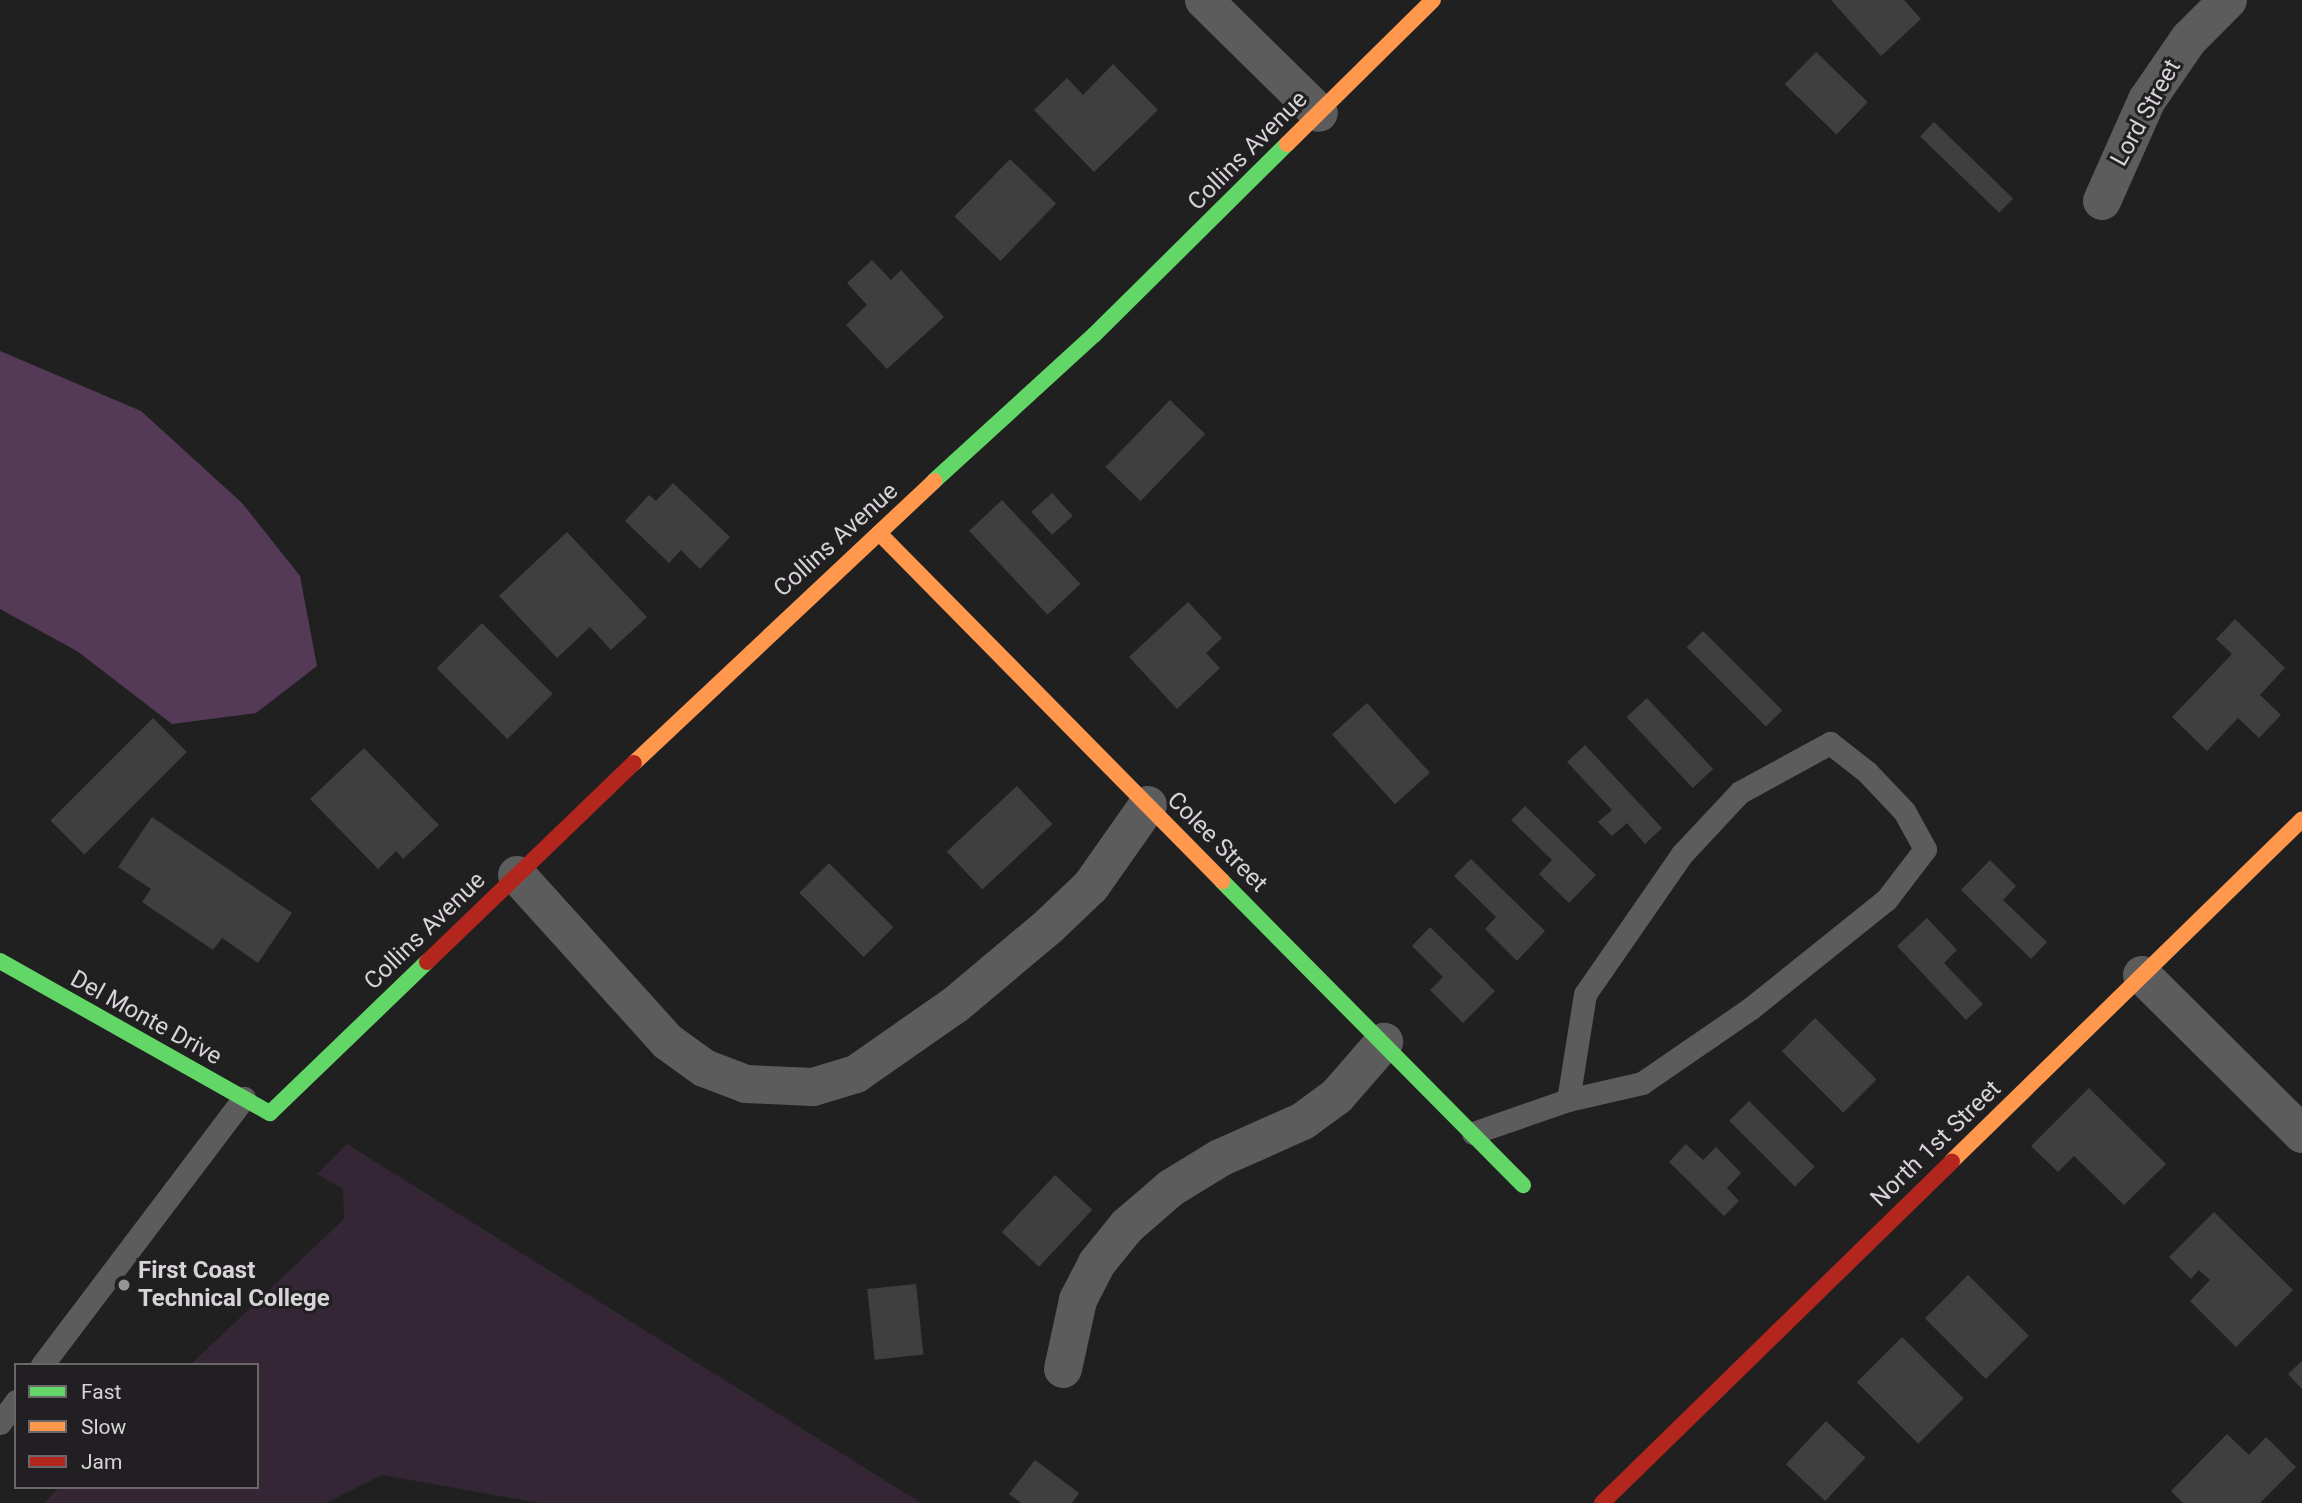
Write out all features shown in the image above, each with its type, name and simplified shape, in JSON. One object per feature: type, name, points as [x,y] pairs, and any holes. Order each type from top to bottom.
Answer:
[{"type":"street","points":[[1204,0],[1319,113]]},
{"type":"street","name":"Collins Avenue","points":[[270,1113],[878,533],[1094,335],[1433,0]]},
{"type":"street","name":"Lord Street","points":[[2102,201],[2147,100],[2189,39],[2228,0]]},
{"type":"street","name":"Colee Street","points":[[878,533],[1523,1185]]},
{"type":"street","points":[[517,875],[668,1042],[704,1068],[746,1084],[814,1087],[856,1074],[955,1005],[1017,953],[1091,886],[1148,805]]},
{"type":"street","name":"North 1st Street","points":[[1602,1503],[2302,819]]},
{"type":"street","name":"Del Monte Drive","points":[[0,961],[270,1113]]},
{"type":"street","points":[[2142,975],[2302,1134]]},
{"type":"street","points":[[1063,1368],[1078,1300],[1097,1263],[1127,1226],[1171,1188],[1220,1158],[1303,1121],[1337,1096],[1384,1042]]},
{"type":"lane","points":[[1473,1133],[1568,1100],[1642,1083],[1751,1008],[1886,900],[1926,849],[1904,811],[1867,772],[1830,743],[1740,792],[1682,854],[1585,994],[1568,1100]]},
{"type":"lane","points":[[44,1363],[244,1098]]},
{"type":"lane","points":[[0,1423],[14,1404]]},
{"type":"shaded area","points":[[0,351],[141,411],[242,503],[300,576],[317,666],[256,713],[172,724],[77,651],[0,609]]},
{"type":"shaded area","points":[[347,1144],[921,1503],[539,1503],[382,1475],[326,1503],[44,1503],[58,1489],[259,1489],[259,1363],[192,1363],[344,1219],[343,1189],[317,1174]]},
{"type":"building","points":[[1831,0],[1904,0],[1921,19],[1881,56]]},
{"type":"building","points":[[1816,52],[1868,102],[1837,134],[1785,84]]},
{"type":"building","points":[[1113,64],[1158,110],[1094,172],[1034,110],[1067,78],[1083,95]]},
{"type":"building","points":[[1934,122],[2013,198],[1999,213],[1920,136]]},
{"type":"building","points":[[1010,159],[1056,203],[1000,261],[954,217]]},
{"type":"building","points":[[872,260],[891,280],[901,270],[944,317],[887,369],[846,325],[867,305],[847,283]]},
{"type":"building","points":[[1170,400],[1205,434],[1141,501],[1105,467]]},
{"type":"building","points":[[673,483],[730,537],[700,569],[681,550],[669,563],[625,521],[649,495],[656,501]]},
{"type":"building","points":[[1052,493],[1073,516],[1052,535],[1031,512]]},
{"type":"building","points":[[1002,500],[1080,584],[1048,615],[969,531]]},
{"type":"building","points":[[567,532],[647,617],[611,650],[590,627],[557,658],[499,596]]},
{"type":"building","points":[[1188,602],[1222,638],[1206,653],[1220,668],[1177,709],[1129,657]]},
{"type":"building","points":[[2235,619],[2285,668],[2260,695],[2281,715],[2259,738],[2238,718],[2207,751],[2172,717],[2232,654],[2216,639]]},
{"type":"building","points":[[482,623],[553,694],[507,739],[437,668]]},
{"type":"building","points":[[1703,631],[1782,710],[1766,726],[1687,647]]},
{"type":"building","points":[[1647,698],[1713,769],[1693,788],[1627,717]]},
{"type":"building","points":[[1367,703],[1430,773],[1395,804],[1332,734]]},
{"type":"building","points":[[153,718],[187,752],[84,854],[50,821]]},
{"type":"building","points":[[1585,745],[1662,828],[1645,844],[1627,823],[1612,836],[1598,822],[1612,810],[1567,762]]},
{"type":"building","points":[[364,748],[439,825],[403,859],[396,851],[378,869],[310,799]]},
{"type":"building","points":[[1017,786],[1052,824],[982,890],[947,851]]},
{"type":"building","points":[[1525,806],[1596,875],[1569,903],[1539,874],[1552,860],[1511,820]]},
{"type":"building","points":[[152,817],[292,913],[258,963],[222,938],[213,950],[142,902],[151,889],[118,867]]},
{"type":"building","points":[[1471,859],[1545,931],[1517,961],[1485,929],[1496,917],[1454,876]]},
{"type":"building","points":[[1990,860],[2016,886],[2003,900],[2047,942],[2031,959],[1961,890]]},
{"type":"building","points":[[829,863],[893,927],[864,957],[799,893]]},
{"type":"building","points":[[1927,918],[1957,950],[1944,963],[1983,1004],[1966,1020],[1897,946]]},
{"type":"building","points":[[1430,927],[1495,991],[1463,1023],[1430,990],[1443,977],[1412,946]]},
{"type":"building","points":[[1815,1018],[1877,1080],[1843,1113],[1782,1051]]},
{"type":"building","points":[[2089,1088],[2166,1164],[2124,1205],[2074,1156],[2058,1172],[2031,1146]]},
{"type":"building","points":[[1749,1101],[1815,1167],[1795,1187],[1729,1121]]},
{"type":"building","points":[[1686,1144],[1703,1160],[1716,1147],[1741,1173],[1727,1188],[1739,1201],[1724,1216],[1669,1162]]},
{"type":"building","points":[[1055,1175],[1092,1210],[1039,1267],[1002,1232]]},
{"type":"building","points":[[2214,1212],[2293,1290],[2236,1347],[2190,1301],[2210,1280],[2199,1270],[2191,1279],[2169,1257]]},
{"type":"building","points":[[1968,1275],[2029,1336],[1986,1379],[1925,1318]]},
{"type":"building","points":[[916,1284],[923,1355],[875,1360],[867,1289]]},
{"type":"building","points":[[1902,1337],[1964,1399],[1918,1444],[1857,1382]]},
{"type":"building","points":[[2302,1361],[2302,1389],[2288,1374]]},
{"type":"building","points":[[1826,1421],[1865,1458],[1825,1501],[1786,1464]]},
{"type":"building","points":[[2227,1434],[2249,1455],[2266,1437],[2296,1467],[2260,1503],[2183,1503],[2171,1491]]},
{"type":"building","points":[[1035,1460],[1079,1493],[1072,1503],[1021,1503],[1009,1494]]},
{"type":"traffic: fast","points":[[934,481],[1094,335],[1287,144]]},
{"type":"traffic: fast","points":[[1222,881],[1523,1185]]},
{"type":"traffic: fast","points":[[0,961],[270,1113],[427,962]]},
{"type":"traffic: slow","points":[[1287,144],[1433,0]]},
{"type":"traffic: slow","points":[[634,763],[934,481]]},
{"type":"traffic: slow","points":[[879,533],[1222,881]]},
{"type":"traffic: slow","points":[[1952,1161],[2302,819]]},
{"type":"traffic: jam","points":[[427,962],[634,763]]},
{"type":"traffic: jam","points":[[1602,1503],[1952,1161]]},
{"type":"place","name":"First Coast Technical College","points":[[124,1285]]}]
